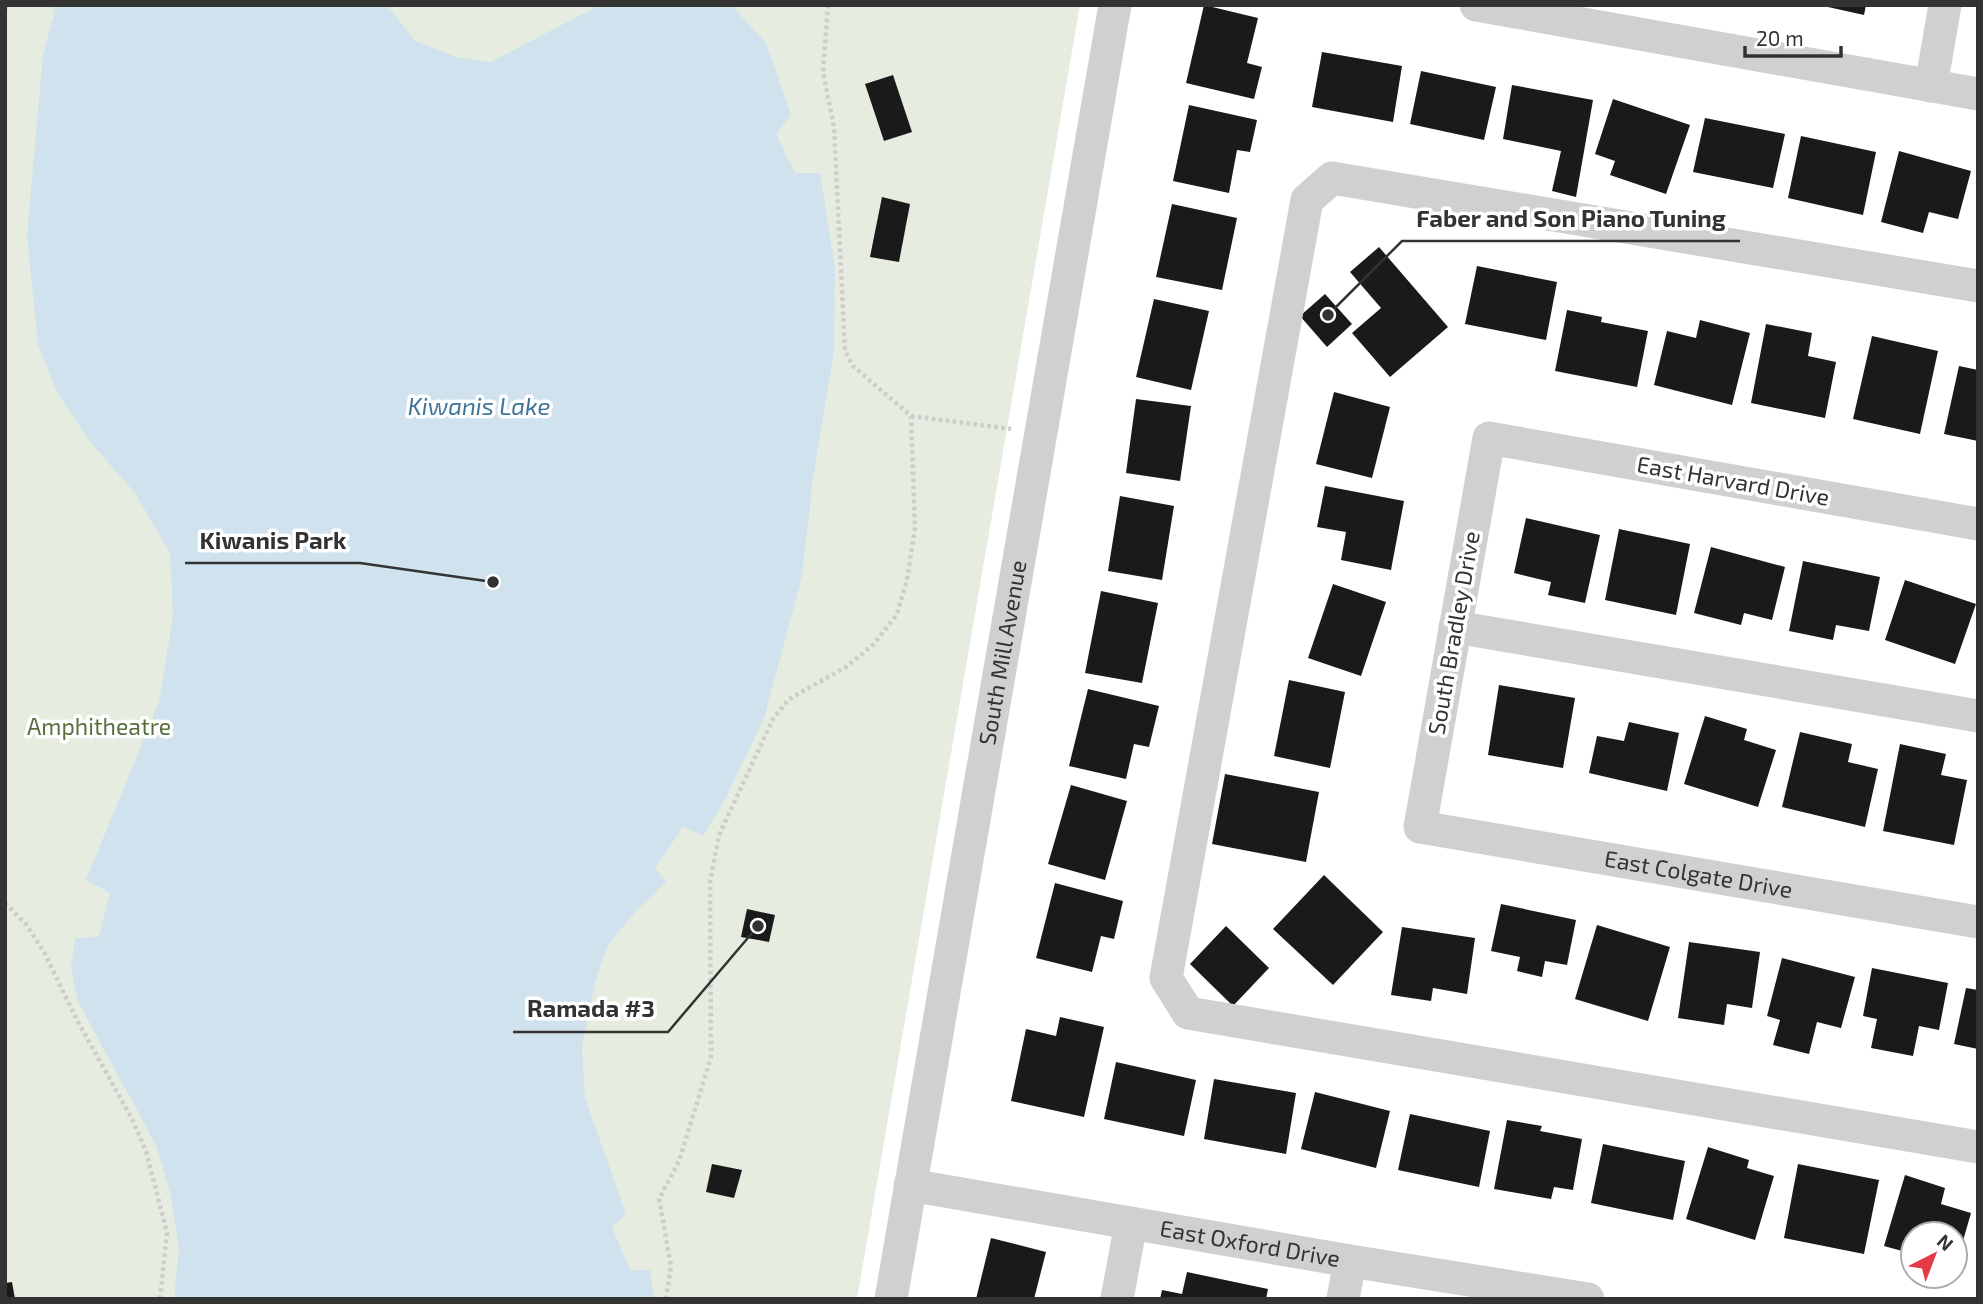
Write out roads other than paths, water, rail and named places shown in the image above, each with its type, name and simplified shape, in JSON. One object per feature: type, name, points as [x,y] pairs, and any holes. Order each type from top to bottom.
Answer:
[{"type":"street","name":"South Mill Avenue","points":[[891,1299],[1115,5]]},
{"type":"street","points":[[1476,5],[1978,94]]},
{"type":"street","points":[[1931,86],[1945,5]]},
{"type":"street","points":[[1978,286],[1332,178],[1307,200],[1166,978],[1188,1013],[1978,1147]]},
{"type":"street","name":"East Harvard Drive","points":[[1489,438],[1978,524]]},
{"type":"street","name":"South Bradley Drive","points":[[1420,827],[1489,438]]},
{"type":"street","points":[[1455,627],[1978,716]]},
{"type":"street","name":"East Colgate Drive","points":[[1420,827],[1978,922]]},
{"type":"street","name":"East Oxford Drive","points":[[910,1185],[1588,1299]]},
{"type":"street","points":[[1117,1299],[1131,1223]]},
{"type":"street","points":[[1343,1299],[1350,1261]]},
{"type":"water","name":"Kiwanis Lake","points":[[51,5],[387,5],[415,41],[456,57],[491,62],[600,5],[731,5],[766,43],[791,115],[776,134],[795,173],[820,173],[835,269],[834,351],[813,478],[802,576],[764,718],[724,802],[703,835],[683,827],[655,868],[666,882],[635,912],[608,945],[595,982],[582,1047],[585,1098],[626,1214],[612,1227],[630,1270],[650,1270],[654,1299],[174,1299],[179,1249],[170,1192],[156,1145],[78,1002],[71,968],[75,938],[99,937],[110,893],[86,880],[159,702],[173,616],[170,553],[135,493],[91,443],[57,392],[38,344],[27,236],[43,54],[55,12]]},
{"type":"place","name":"Faber and Son Piano Tuning","points":[[1328,315]]},
{"type":"place","name":"Kiwanis Park","points":[[493,582]]},
{"type":"place","name":"Ramada #3","points":[[758,926]]},
{"type":"park label","name":"Amphitheatre","points":[[99,727]]}]
